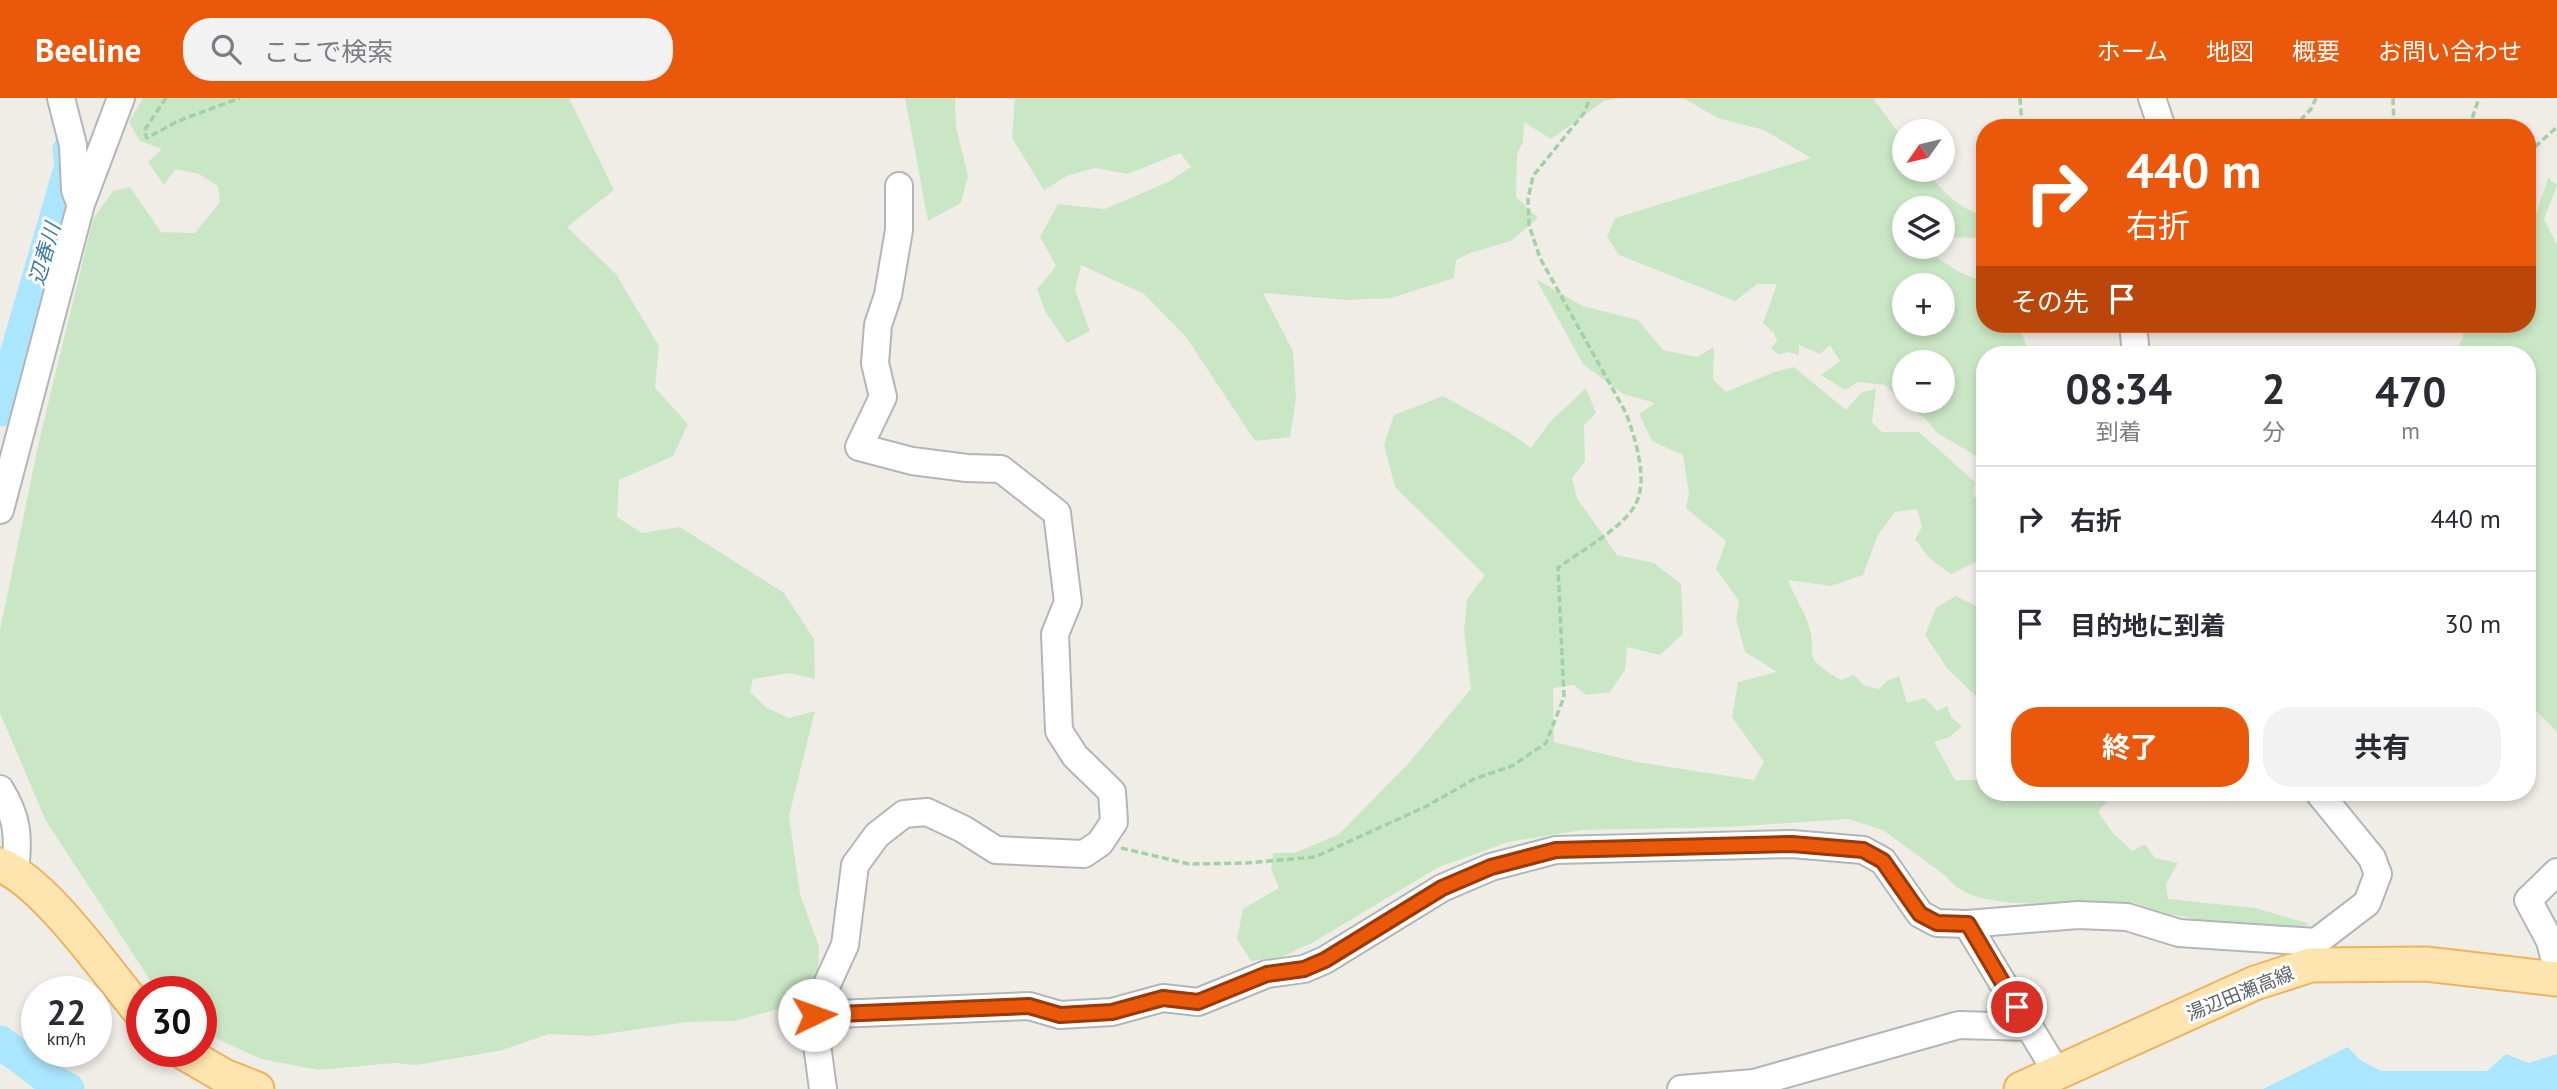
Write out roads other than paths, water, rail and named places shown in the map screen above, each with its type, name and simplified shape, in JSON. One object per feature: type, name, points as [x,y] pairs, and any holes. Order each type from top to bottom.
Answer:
[{"type":"main road","points":[[8,868],[64,918],[126,994]]},
{"type":"main road","name":"湯辺田瀬高線","points":[[2021,1089],[2255,983],[2313,953],[2557,979]]},
{"type":"main road","points":[[209,1067],[257,1089]]},
{"type":"street","points":[[61,98],[73,145],[75,190],[81,204]]},
{"type":"street","points":[[0,510],[81,204],[121,98]]},
{"type":"street","points":[[2151,98],[2160,119]]},
{"type":"street","points":[[2164,119],[2171,98]]},
{"type":"street","points":[[823,1089],[814,1015],[845,945],[855,865],[877,835],[904,814],[927,812],[963,829],[996,850],[1084,854],[1100,843],[1114,822],[1112,792],[1075,756],[1059,731],[1055,634],[1068,602],[1057,513],[1001,469],[912,461],[859,447],[883,397],[874,363],[878,324],[888,295],[899,230],[899,186]]},
{"type":"street","points":[[0,789],[10,806],[19,839],[8,868]]},
{"type":"street","points":[[814,1015],[1029,1006],[1060,1015],[1112,1012],[1163,998],[1198,1002],[1267,974],[1304,969],[1325,960],[1442,888],[1491,867],[1556,850],[1792,844],[1863,850],[1883,861],[1920,914],[1937,923],[1968,924],[2078,915],[2127,917],[2179,933],[2313,953],[2367,903],[2378,874],[2372,858],[2326,801]]},
{"type":"street","points":[[2557,872],[2529,900],[2550,941],[2557,969]]},
{"type":"street","points":[[1968,924],[2056,1071]]},
{"type":"street","points":[[1681,1089],[1754,1083],[1959,1025],[2030,1027]]},
{"type":"water","points":[[2348,1047],[2360,1060],[2381,1071],[2487,1071],[2506,1054],[2529,1063],[2557,1054],[2557,1089],[2263,1089]]},
{"type":"waterway","name":"辺春川","points":[[0,410],[71,165],[69,150]]},
{"type":"waterway","name":"辺春川","points":[[0,1042],[49,1079],[68,1089]]}]
